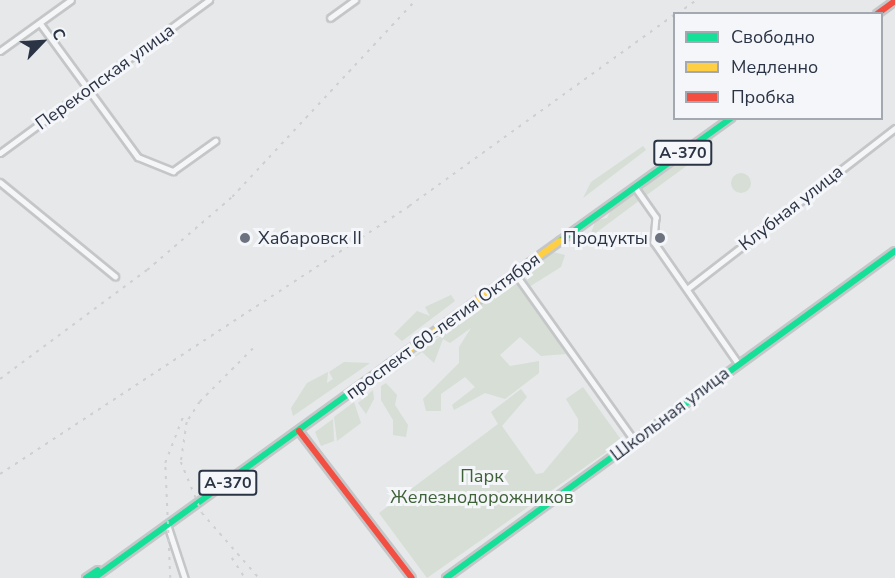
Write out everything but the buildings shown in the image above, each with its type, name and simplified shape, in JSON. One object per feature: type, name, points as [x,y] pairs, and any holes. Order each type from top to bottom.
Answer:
[{"type":"main road","name":"проспект 60-летия Октября","points":[[86,578],[168,526],[728,120]]},
{"type":"main road","name":"Школьная улица","points":[[446,578],[738,363],[895,251]]},
{"type":"main road","points":[[299,431],[412,578]]},
{"type":"main road","name":"проспект 60-летия Октября","points":[[94,578],[155,534]]},
{"type":"street","points":[[0,51],[71,0]]},
{"type":"street","name":"Перекопская улица","points":[[0,153],[209,0]]},
{"type":"street","points":[[330,18],[355,0]]},
{"type":"street","points":[[40,23],[133,152],[156,167],[178,169],[215,141]]},
{"type":"street","name":"Клубная улица","points":[[687,289],[895,128]]},
{"type":"street","points":[[0,182],[115,276]]},
{"type":"street","points":[[635,188],[656,217],[654,242],[738,363]]},
{"type":"street","points":[[515,273],[634,440]]},
{"type":"street","points":[[168,526],[185,578]]},
{"type":"green space","points":[[713,138],[711,148],[644,197],[641,190]]},
{"type":"green space","points":[[643,146],[646,150],[583,198],[591,182]]},
{"type":"green space","points":[[741,173],[748,176],[751,183],[748,190],[741,193],[734,190],[731,183],[734,176]]},
{"type":"green space","points":[[636,194],[640,200],[589,238],[596,220],[607,218],[613,206]]},
{"type":"green space","points":[[553,252],[565,255],[561,267],[529,287],[524,273]]},
{"type":"green space","points":[[511,282],[521,285],[566,354],[541,356],[520,337],[500,355],[510,366],[539,361],[539,373],[505,399],[485,393],[454,410],[452,405],[475,387],[465,377],[441,394],[441,411],[426,411],[423,399],[459,363],[459,347],[471,328],[450,343],[443,339],[434,363],[422,352],[381,382]]},
{"type":"green space","points":[[451,295],[455,301],[402,341],[394,334],[417,311],[430,316],[425,307]]},
{"type":"green space","points":[[344,362],[370,363],[293,416],[291,408],[307,383],[328,372],[327,383],[333,379],[329,372]]},
{"type":"green space","points":[[386,383],[397,395],[395,405],[408,425],[406,437],[393,435],[393,420],[381,400],[381,386]]},
{"type":"green space","name":"Парк Железнодорожников","points":[[583,387],[622,441],[427,578],[379,513],[498,424],[491,412],[521,389],[527,397],[502,426],[536,474],[543,473],[578,431],[578,419],[566,399]]},
{"type":"green space","points":[[373,390],[374,399],[366,414],[358,403]]},
{"type":"green space","points":[[354,402],[361,423],[337,441],[334,417]]},
{"type":"green space","points":[[333,419],[334,441],[321,446],[315,432]]},
{"type":"railway","points":[[0,379],[147,270],[232,197],[416,0]]},
{"type":"railway","points":[[680,12],[696,0]]},
{"type":"railway","points":[[0,474],[409,206],[673,16]]},
{"type":"railway","points":[[253,349],[200,402],[187,422],[181,462],[202,513],[259,578]]},
{"type":"railway","points":[[170,578],[165,463],[184,414]]},
{"type":"railway","points":[[232,558],[245,578]]},
{"type":"traffic: fast","points":[[560,241],[728,120]]},
{"type":"traffic: fast","points":[[446,578],[895,251]]},
{"type":"traffic: fast","points":[[94,578],[388,365]]},
{"type":"traffic: fast","points":[[86,578],[98,570]]},
{"type":"traffic: slow","points":[[388,365],[560,241]]},
{"type":"traffic: jam","points":[[880,12],[895,1]]},
{"type":"traffic: jam","points":[[299,431],[412,578]]},
{"type":"place","name":"Хабаровск II","points":[[245,238]]},
{"type":"place","name":"Продукты","points":[[660,238]]}]
